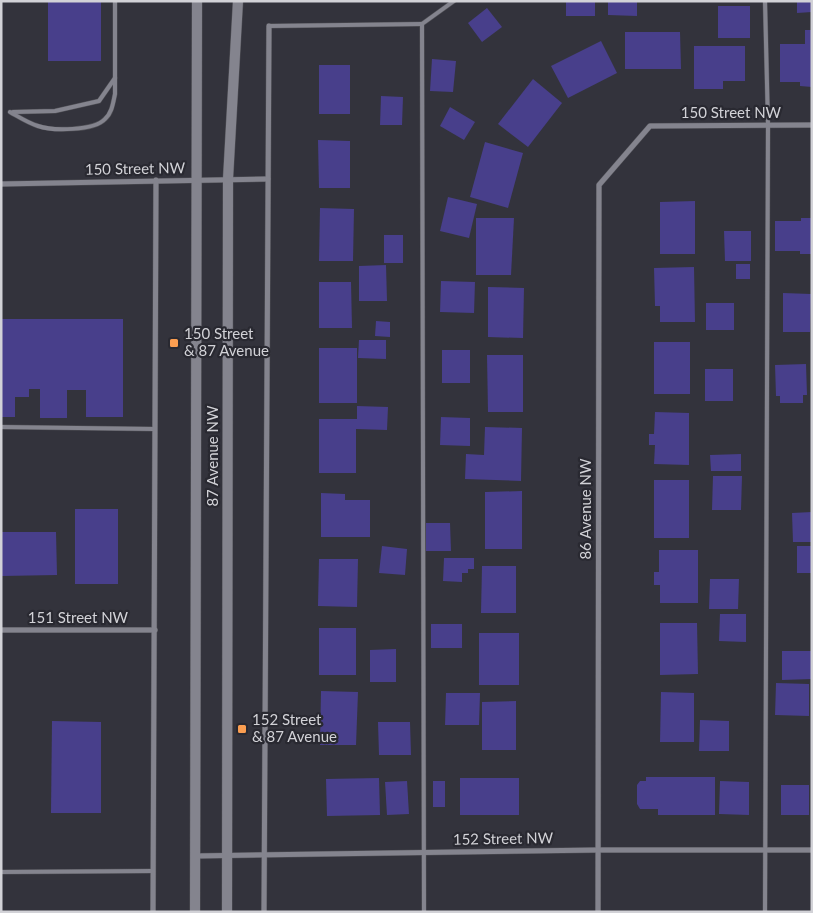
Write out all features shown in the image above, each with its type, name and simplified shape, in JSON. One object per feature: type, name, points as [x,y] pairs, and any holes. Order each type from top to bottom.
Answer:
[{"type":"main road","name":"87 Avenue NW","points":[[194,912],[197,1]]},
{"type":"main road","name":"87 Avenue NW","points":[[227,912],[228,179],[238,1]]},
{"type":"street","points":[[264,912],[269,26]]},
{"type":"street","name":"150 Street NW","points":[[650,126],[812,125]]},
{"type":"street","name":"86 Avenue NW","points":[[598,912],[599,185],[650,126]]},
{"type":"street","name":"150 Street NW","points":[[1,184],[268,179]]},
{"type":"street","points":[[153,912],[156,630],[154,429],[156,180]]},
{"type":"street","name":"151 Street NW","points":[[1,630],[156,630]]},
{"type":"street","name":"152 Street NW","points":[[195,856],[598,850],[812,850]]},
{"type":"lane","points":[[115,78],[99,101],[55,111],[10,112],[38,126],[52,129],[85,128],[104,121],[112,108],[115,78],[116,1]]},
{"type":"lane","points":[[269,26],[422,24],[454,1]]},
{"type":"lane","points":[[765,1],[768,125],[765,912]]},
{"type":"lane","points":[[422,24],[424,912]]},
{"type":"lane","points":[[1,427],[154,429]]},
{"type":"lane","points":[[1,872],[153,871]]},
{"type":"building","points":[[48,1],[101,1],[101,61],[48,61]]},
{"type":"building","points":[[566,1],[595,1],[595,16],[566,16]]},
{"type":"building","points":[[608,1],[637,1],[637,16],[608,15]]},
{"type":"building","points":[[797,1],[812,1],[812,12],[797,13]]},
{"type":"building","points":[[718,6],[750,6],[750,38],[718,38]]},
{"type":"building","points":[[487,8],[502,27],[482,42],[468,23]]},
{"type":"building","points":[[805,30],[812,30],[812,87],[800,86],[800,82],[780,82],[780,44],[805,44]]},
{"type":"building","points":[[625,32],[680,32],[681,69],[625,69]]},
{"type":"building","points":[[601,41],[617,73],[568,98],[551,66]]},
{"type":"building","points":[[694,46],[745,46],[745,81],[723,81],[723,89],[694,89]]},
{"type":"building","points":[[432,59],[456,61],[453,92],[430,91]]},
{"type":"building","points":[[319,65],[350,65],[350,114],[319,114]]},
{"type":"building","points":[[533,79],[562,103],[528,147],[498,124]]},
{"type":"building","points":[[381,96],[403,97],[402,125],[380,125]]},
{"type":"building","points":[[450,107],[475,122],[464,140],[440,126]]},
{"type":"building","points":[[318,140],[350,141],[350,188],[319,188]]},
{"type":"building","points":[[485,142],[523,153],[508,208],[470,197]]},
{"type":"building","points":[[448,197],[477,204],[469,238],[440,231]]},
{"type":"building","points":[[695,201],[695,254],[660,254],[660,202]]},
{"type":"building","points":[[320,208],[354,209],[353,261],[319,261]]},
{"type":"building","points":[[476,218],[514,218],[511,275],[476,275]]},
{"type":"building","points":[[801,218],[812,218],[812,254],[800,254],[800,251],[775,251],[775,221],[801,221]]},
{"type":"building","points":[[724,231],[751,231],[751,261],[725,261]]},
{"type":"building","points":[[384,235],[403,235],[403,263],[384,263]]},
{"type":"building","points":[[736,264],[750,264],[750,279],[736,279]]},
{"type":"building","points":[[386,265],[387,301],[359,301],[359,266]]},
{"type":"building","points":[[694,267],[695,322],[660,322],[660,306],[655,306],[654,268]]},
{"type":"building","points":[[441,281],[475,282],[474,313],[440,312]]},
{"type":"building","points":[[319,282],[351,282],[352,328],[319,328]]},
{"type":"building","points":[[488,287],[524,288],[523,338],[488,337]]},
{"type":"building","points":[[783,293],[811,294],[810,332],[783,332]]},
{"type":"building","points":[[706,303],[734,303],[734,330],[706,330]]},
{"type":"building","points":[[1,319],[123,319],[123,417],[86,417],[86,390],[67,390],[67,418],[40,418],[40,389],[29,389],[29,397],[15,397],[15,417],[1,417]]},
{"type":"building","points":[[376,321],[390,322],[390,337],[375,336]]},
{"type":"building","points":[[359,340],[386,340],[386,359],[358,358]]},
{"type":"building","points":[[654,342],[690,342],[690,394],[654,394]]},
{"type":"building","points":[[319,348],[357,348],[357,403],[319,403]]},
{"type":"building","points":[[442,350],[470,350],[470,383],[442,383]]},
{"type":"building","points":[[487,355],[523,355],[523,412],[488,412]]},
{"type":"building","points":[[806,364],[807,395],[803,395],[803,403],[780,403],[780,396],[776,396],[775,365]]},
{"type":"building","points":[[705,369],[733,369],[733,401],[705,401]]},
{"type":"building","points":[[357,406],[388,407],[387,430],[356,429],[356,473],[319,473],[319,419],[357,419]]},
{"type":"building","points":[[655,412],[689,413],[689,465],[654,464],[655,445],[649,445],[649,434],[654,434]]},
{"type":"building","points":[[441,417],[470,418],[470,446],[440,445]]},
{"type":"building","points":[[485,427],[522,428],[521,481],[465,479],[466,454],[484,455]]},
{"type":"building","points":[[741,454],[741,471],[711,471],[710,455]]},
{"type":"building","points":[[713,476],[742,476],[741,510],[712,510]]},
{"type":"building","points":[[654,480],[689,480],[689,538],[654,538]]},
{"type":"building","points":[[522,491],[522,549],[485,549],[485,492]]},
{"type":"building","points":[[321,493],[345,494],[345,500],[370,500],[370,537],[321,537]]},
{"type":"building","points":[[75,509],[118,509],[118,584],[75,584]]},
{"type":"building","points":[[812,512],[812,542],[793,542],[792,513]]},
{"type":"building","points":[[426,523],[450,523],[451,551],[426,551]]},
{"type":"building","points":[[1,532],[56,532],[57,575],[2,576]]},
{"type":"building","points":[[382,546],[407,549],[405,575],[379,573]]},
{"type":"building","points":[[797,546],[812,546],[812,573],[797,573]]},
{"type":"building","points":[[659,550],[698,550],[698,603],[660,603],[660,585],[654,585],[654,572],[659,572]]},
{"type":"building","points":[[444,558],[474,558],[474,569],[468,569],[468,573],[462,573],[462,582],[443,581]]},
{"type":"building","points":[[319,559],[358,559],[357,607],[318,606]]},
{"type":"building","points":[[482,566],[516,566],[516,613],[481,613]]},
{"type":"building","points":[[710,579],[739,579],[738,609],[709,609]]},
{"type":"building","points":[[720,614],[746,614],[746,642],[719,641]]},
{"type":"building","points":[[660,623],[697,623],[698,674],[660,675]]},
{"type":"building","points":[[431,624],[462,624],[462,648],[431,648]]},
{"type":"building","points":[[319,628],[356,628],[356,675],[319,675]]},
{"type":"building","points":[[479,633],[519,633],[519,685],[479,685]]},
{"type":"building","points":[[396,649],[396,682],[370,682],[370,650]]},
{"type":"building","points":[[782,651],[812,651],[812,679],[782,680]]},
{"type":"building","points":[[776,683],[809,684],[809,716],[775,715]]},
{"type":"building","points":[[321,691],[358,692],[356,745],[320,745]]},
{"type":"building","points":[[661,692],[694,693],[694,742],[660,742]]},
{"type":"building","points":[[446,693],[480,693],[479,725],[445,725]]},
{"type":"building","points":[[516,701],[516,750],[482,750],[482,702]]},
{"type":"building","points":[[700,720],[729,721],[729,751],[699,751]]},
{"type":"building","points":[[52,721],[101,722],[101,813],[51,813]]},
{"type":"building","points":[[378,722],[410,722],[411,755],[379,755]]},
{"type":"building","points":[[646,777],[715,777],[715,815],[658,815],[658,809],[640,809],[637,804],[637,785],[640,781],[646,781]]},
{"type":"building","points":[[379,778],[380,815],[327,816],[326,779]]},
{"type":"building","points":[[460,778],[519,778],[519,815],[460,815]]},
{"type":"building","points":[[407,781],[409,814],[387,815],[385,782]]},
{"type":"building","points":[[433,781],[445,781],[445,807],[433,807]]},
{"type":"building","points":[[720,781],[749,782],[749,815],[719,814]]},
{"type":"building","points":[[781,785],[809,785],[809,815],[781,815]]},
{"type":"place","name":"150 Street & 87 Avenue","points":[[174,343]]},
{"type":"place","name":"152 Street & 87 Avenue","points":[[242,729]]}]
